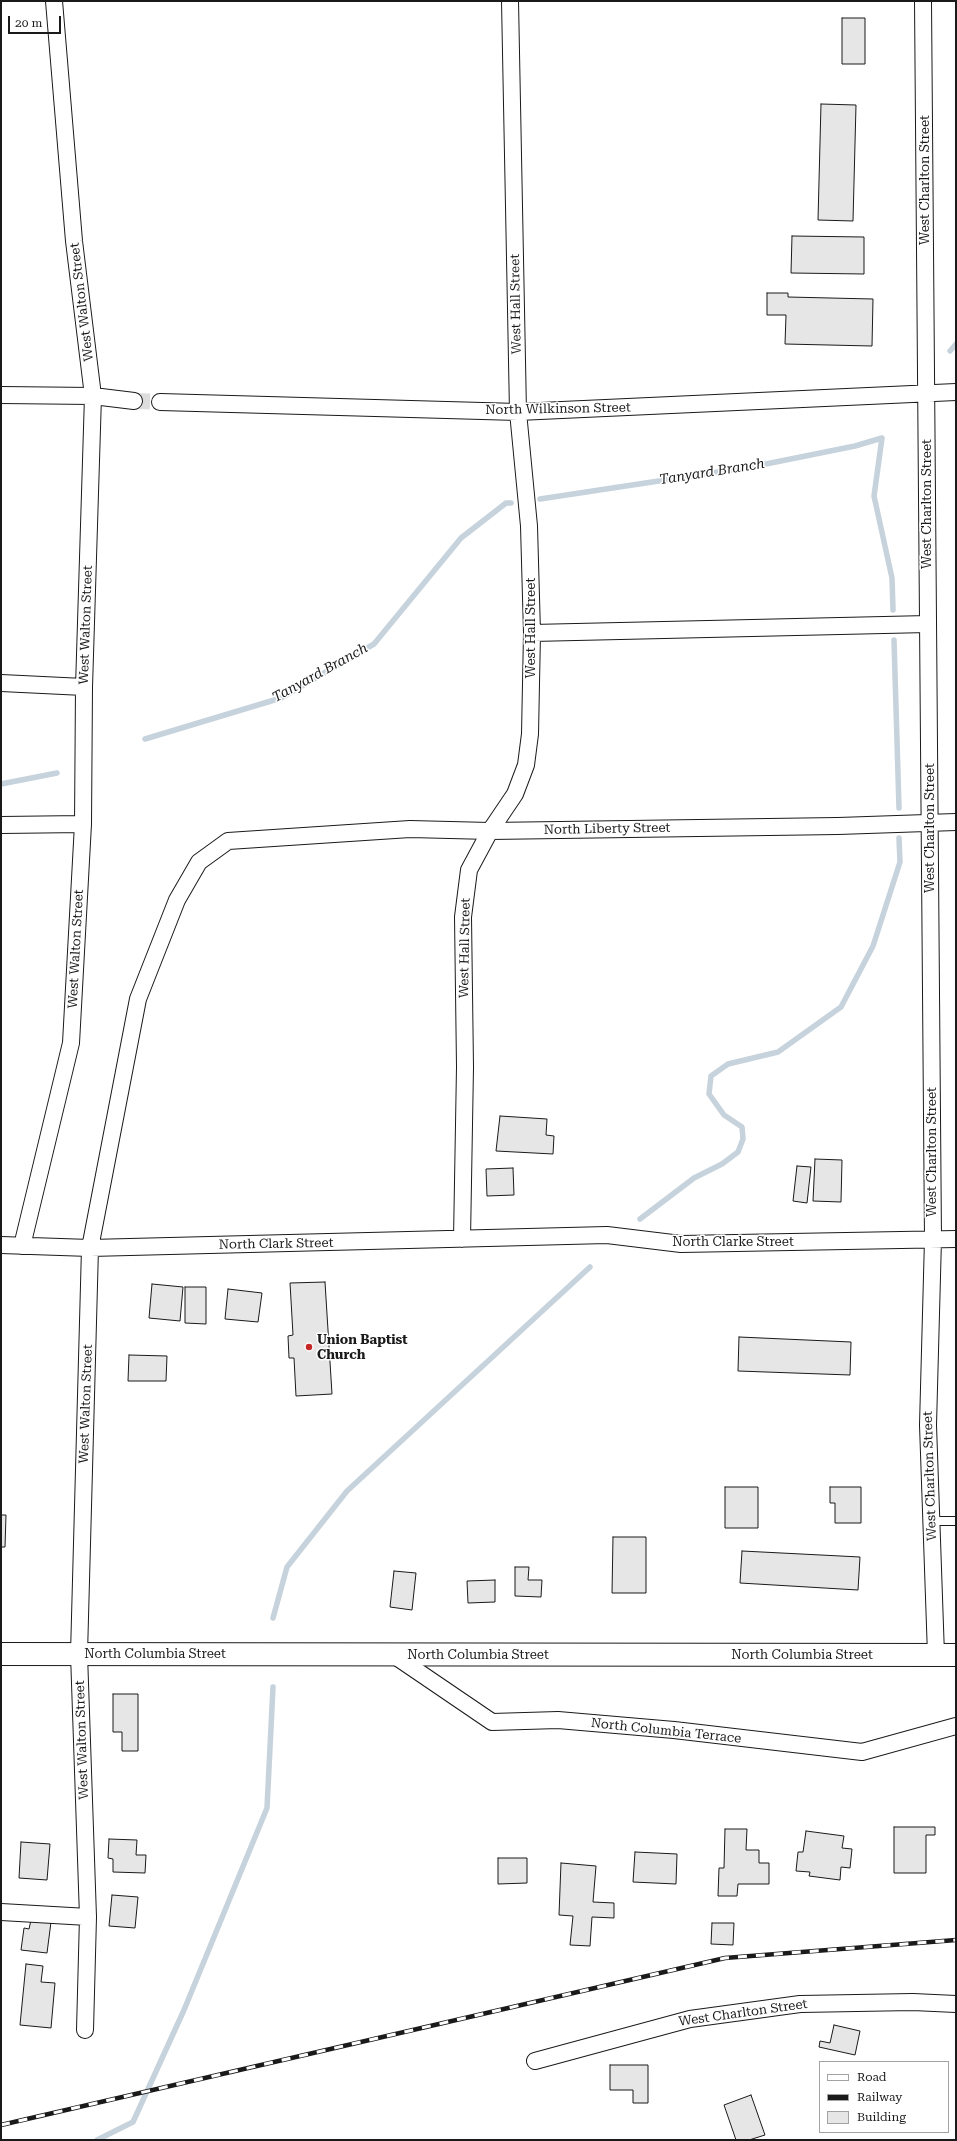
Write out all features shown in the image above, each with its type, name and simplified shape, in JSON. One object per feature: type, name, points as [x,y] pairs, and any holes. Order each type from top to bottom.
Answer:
[{"type":"main road","name":"North Columbia Street","points":[[1,1654],[946,1655]]},
{"type":"street","name":"West Walton Street","points":[[22,1246],[71,1043],[83,824],[84,687],[93,396],[74,242],[54,1]]},
{"type":"street","name":"West Hall Street","points":[[462,1240],[464,1067],[463,917],[469,870],[490,831],[515,794],[526,765],[530,734],[532,634],[529,526],[518,412],[510,1]]},
{"type":"street","name":"West Charlton Street","points":[[923,1],[933,1239],[928,1425],[931,1522],[946,1655]]},
{"type":"street","name":"North Wilkinson Street","points":[[160,402],[518,412],[956,392]]},
{"type":"street","points":[[1,395],[93,396],[134,400]]},
{"type":"street","points":[[532,634],[928,624]]},
{"type":"street","points":[[1,683],[84,687]]},
{"type":"street","name":"North Liberty Street","points":[[258,838],[410,829],[490,831],[838,826],[956,822]]},
{"type":"street","points":[[1,825],[83,824]]},
{"type":"street","name":"West Walton Street","points":[[85,2030],[88,1917],[79,1654],[90,1248],[138,999],[177,900],[199,862],[228,841],[258,838]]},
{"type":"street","name":"North Clarke Street","points":[[462,1240],[607,1234],[681,1244],[956,1239]]},
{"type":"street","name":"North Clark Street","points":[[90,1248],[462,1240]]},
{"type":"street","points":[[1,1245],[90,1248]]},
{"type":"street","name":"North Columbia Terrace","points":[[392,1654],[492,1722],[558,1720],[659,1728],[862,1752],[956,1726]]},
{"type":"street","points":[[1,1912],[88,1917]]},
{"type":"street","name":"West Charlton Street","points":[[536,2061],[690,2019],[792,2005],[913,2002],[956,2004]]},
{"type":"lane","points":[[931,1522],[956,1521]]},
{"type":"building","points":[[842,18],[865,18],[865,64],[842,64]]},
{"type":"building","points":[[821,104],[856,105],[853,221],[818,220]]},
{"type":"building","points":[[792,236],[864,237],[864,274],[791,273]]},
{"type":"building","points":[[767,293],[788,293],[788,297],[873,299],[872,346],[785,344],[786,315],[767,315]]},
{"type":"building","points":[[500,1116],[547,1119],[546,1135],[554,1136],[553,1154],[496,1151]]},
{"type":"building","points":[[815,1159],[842,1160],[841,1202],[813,1201]]},
{"type":"building","points":[[797,1166],[811,1167],[807,1203],[793,1201]]},
{"type":"building","points":[[513,1168],[514,1195],[487,1196],[486,1169]]},
{"type":"building","name":"Union Baptist Church","points":[[325,1282],[332,1394],[296,1396],[294,1358],[289,1358],[288,1336],[293,1335],[290,1283]]},
{"type":"building","points":[[152,1284],[183,1287],[180,1321],[149,1318]]},
{"type":"building","points":[[185,1287],[206,1287],[206,1324],[185,1323]]},
{"type":"building","points":[[228,1289],[262,1293],[258,1322],[225,1319]]},
{"type":"building","points":[[739,1337],[851,1342],[850,1375],[738,1371]]},
{"type":"building","points":[[129,1355],[167,1356],[166,1381],[128,1381]]},
{"type":"building","points":[[725,1487],[758,1487],[758,1528],[725,1528]]},
{"type":"building","points":[[830,1487],[861,1487],[861,1523],[835,1523],[835,1503],[830,1503]]},
{"type":"building","points":[[1,1515],[6,1515],[5,1547],[1,1547]]},
{"type":"building","points":[[613,1537],[646,1537],[646,1593],[612,1593]]},
{"type":"building","points":[[742,1551],[860,1557],[858,1590],[740,1583]]},
{"type":"building","points":[[515,1567],[529,1567],[528,1580],[542,1580],[541,1597],[515,1596]]},
{"type":"building","points":[[394,1571],[416,1573],[412,1610],[390,1607]]},
{"type":"building","points":[[495,1580],[495,1602],[468,1603],[467,1581]]},
{"type":"building","points":[[113,1694],[138,1694],[138,1751],[122,1751],[122,1732],[113,1732]]},
{"type":"building","points":[[894,1827],[935,1827],[935,1835],[926,1835],[926,1873],[894,1873]]},
{"type":"building","points":[[725,1829],[747,1829],[746,1850],[759,1850],[759,1863],[769,1863],[769,1884],[738,1884],[737,1896],[718,1896],[719,1868],[724,1868]]},
{"type":"building","points":[[806,1831],[844,1836],[842,1848],[852,1849],[850,1868],[841,1867],[840,1880],[809,1876],[810,1872],[796,1871],[798,1852],[803,1852]]},
{"type":"building","points":[[109,1839],[137,1840],[136,1855],[146,1855],[145,1873],[113,1872],[113,1859],[108,1858]]},
{"type":"building","points":[[21,1842],[50,1844],[47,1880],[19,1878]]},
{"type":"building","points":[[635,1852],[677,1854],[676,1884],[633,1882]]},
{"type":"building","points":[[498,1858],[527,1858],[527,1883],[498,1884]]},
{"type":"building","points":[[561,1863],[596,1866],[593,1902],[614,1903],[614,1918],[592,1917],[590,1946],[570,1945],[573,1916],[559,1915]]},
{"type":"building","points":[[112,1895],[138,1897],[135,1928],[109,1926]]},
{"type":"building","points":[[31,1920],[51,1922],[47,1953],[21,1950],[24,1928],[29,1929]]},
{"type":"building","points":[[712,1923],[734,1923],[733,1945],[711,1944]]},
{"type":"building","points":[[26,1964],[43,1966],[41,1982],[55,1983],[51,2028],[20,2025]]},
{"type":"building","points":[[834,2025],[860,2031],[855,2055],[819,2047],[820,2041],[830,2043]]},
{"type":"building","points":[[610,2065],[648,2065],[648,2103],[633,2103],[633,2090],[610,2090]]},
{"type":"building","points":[[751,2095],[765,2135],[749,2140],[736,2140],[724,2105]]},
{"type":"waterway","name":"Tanyard Branch","points":[[950,351],[956,344]]},
{"type":"waterway","name":"Tanyard Branch","points":[[540,499],[751,467],[855,446],[882,438],[874,496],[892,578],[893,610]]},
{"type":"waterway","name":"Tanyard Branch","points":[[145,739],[281,698],[374,644],[461,538],[506,503],[511,503]]},
{"type":"waterway","points":[[894,640],[899,808]]},
{"type":"waterway","name":"Tanyard Branch","points":[[1,784],[57,773]]},
{"type":"waterway","points":[[640,1219],[694,1178],[722,1164],[738,1152],[743,1139],[742,1127],[724,1115],[709,1094],[711,1076],[728,1064],[778,1052],[841,1007],[873,946],[900,862],[899,838]]},
{"type":"waterway","points":[[273,1618],[287,1567],[347,1491],[590,1267]]},
{"type":"waterway","points":[[97,2140],[133,2122],[184,2010],[267,1808],[273,1687]]},
{"type":"tunnel","points":[[134,401],[160,402]]},
{"type":"railway","points":[[1,2125],[725,1958],[956,1940]]},
{"type":"place","name":"Union Baptist Church","points":[[309,1347]]}]
